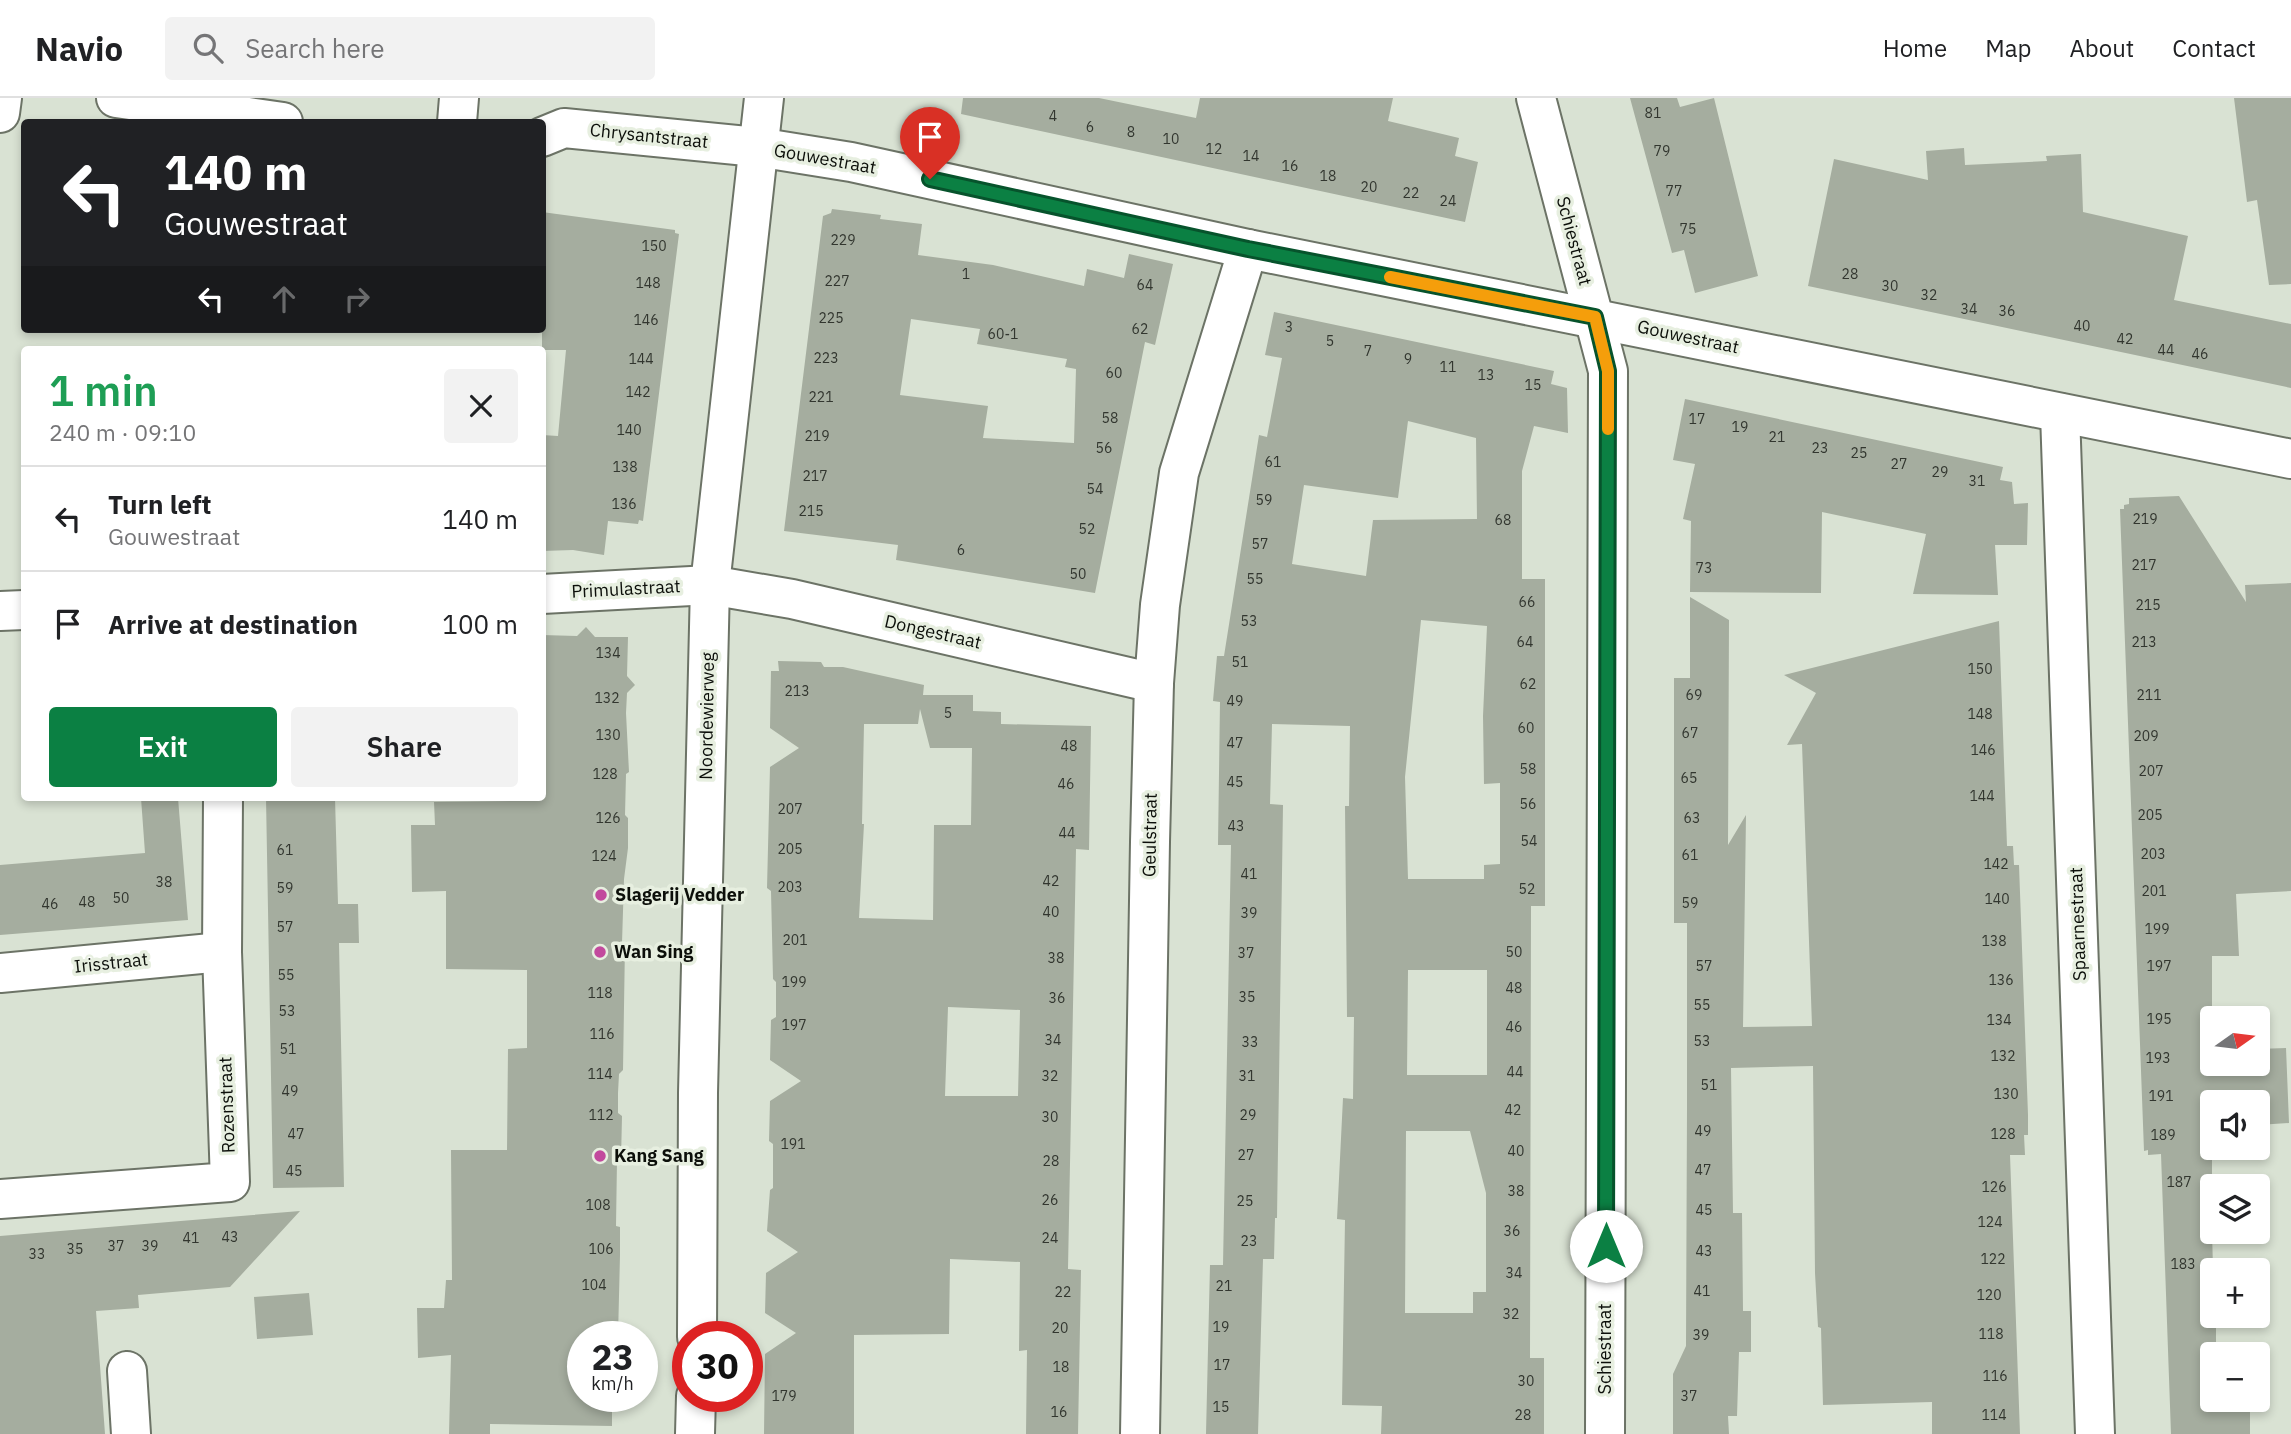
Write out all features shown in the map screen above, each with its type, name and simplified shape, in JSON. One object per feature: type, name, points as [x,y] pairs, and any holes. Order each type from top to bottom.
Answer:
[{"type":"street","points":[[0,113],[2,98]]},
{"type":"street","points":[[116,98],[263,119]]},
{"type":"street","points":[[457,119],[459,98]]},
{"type":"street","name":"Noordewierweg","points":[[697,1321],[698,1093],[710,585],[764,98]]},
{"type":"street","name":"Schiestraat","points":[[1536,98],[1608,371],[1605,1434]]},
{"type":"street","name":"Chrysantstraat","points":[[546,135],[564,128],[757,147]]},
{"type":"street","name":"Gouwestraat","points":[[757,147],[851,162],[1248,249],[2291,459]]},
{"type":"street","name":"Geulstraat","points":[[1140,1434],[1154,683],[1160,604],[1178,473],[1248,249]]},
{"type":"street","name":"Spaarnestraat","points":[[2060,413],[2095,1434]]},
{"type":"street","name":"Primulastraat","points":[[546,594],[710,585]]},
{"type":"street","name":"Dongestraat","points":[[710,585],[792,599],[1154,683]]},
{"type":"street","points":[[0,611],[21,610]]},
{"type":"street","name":"Rozenstraat","points":[[0,1199],[230,1182],[222,952],[223,801]]},
{"type":"street","name":"Irisstraat","points":[[0,974],[222,952]]},
{"type":"street","points":[[127,1371],[131,1434]]},
{"type":"street","points":[[695,1434],[696,1412]]},
{"type":"building","points":[[963,98],[1099,98],[1196,118],[1200,98],[1393,98],[1388,121],[1459,138],[1455,156],[1478,162],[1465,222],[961,114]]},
{"type":"building","points":[[1630,98],[1677,98],[1680,107],[1714,98],[1758,276],[1695,293],[1684,250],[1672,253]]},
{"type":"building","points":[[2234,98],[2291,98],[2291,284],[2269,285],[2257,200],[2247,202]]},
{"type":"building","points":[[1964,148],[1965,165],[2047,161],[2046,156],[2081,154],[2083,212],[2188,236],[2174,300],[2291,324],[2291,388],[1808,286],[1834,159],[1928,180],[1926,151]]},
{"type":"building","points":[[832,209],[881,215],[880,219],[922,224],[918,255],[993,265],[1084,286],[1087,269],[1124,278],[1129,254],[1173,264],[1155,345],[1145,342],[1095,593],[896,560],[898,545],[784,531],[823,216],[831,213]],"holes":[[[911,319],[980,329],[977,344],[1067,359],[1065,367],[1076,369],[1074,443],[983,438],[988,406],[900,395]]]},
{"type":"building","points":[[546,213],[675,230],[675,233],[679,234],[643,521],[639,520],[638,524],[608,521],[604,555],[573,550],[546,551],[546,435],[558,436],[566,350],[546,350],[546,346],[542,346],[542,333],[546,333]]},
{"type":"building","points":[[1274,312],[1554,371],[1551,384],[1567,388],[1568,433],[1534,426],[1522,471],[1522,579],[1545,579],[1545,906],[1531,906],[1530,1358],[1544,1358],[1544,1434],[1381,1434],[1382,1406],[1342,1405],[1345,1220],[1337,1219],[1343,1098],[1353,1099],[1354,1017],[1347,1017],[1345,806],[1349,806],[1350,726],[1272,724],[1270,804],[1283,805],[1277,1218],[1274,1259],[1263,1259],[1258,1434],[1206,1434],[1210,1265],[1223,1265],[1231,845],[1218,845],[1220,702],[1213,701],[1217,656],[1224,656],[1259,435],[1267,437],[1282,358],[1265,355]],"holes":[[[1408,421],[1476,438],[1477,519],[1373,520],[1366,576],[1292,564],[1304,485],[1398,498]],[[1421,620],[1487,626],[1483,716],[1484,784],[1500,783],[1500,864],[1484,865],[1484,879],[1408,879],[1405,777]],[[1408,970],[1487,970],[1487,1075],[1407,1075]],[[1406,1131],[1470,1131],[1486,1193],[1486,1292],[1473,1292],[1473,1313],[1405,1313]]]},
{"type":"building","points":[[1685,399],[2003,467],[2000,480],[2012,482],[2014,504],[2028,503],[2027,545],[1995,545],[1998,595],[1913,594],[1926,534],[1822,512],[1821,593],[1690,592],[1691,521],[1683,519],[1695,464],[1673,460]]},
{"type":"building","points":[[2179,496],[2246,602],[2245,585],[2291,583],[2291,891],[2236,894],[2239,956],[2212,956],[2212,1006],[2200,1006],[2200,1076],[2270,1076],[2270,1049],[2286,1048],[2289,1123],[2270,1124],[2270,1090],[2200,1090],[2200,1160],[2212,1160],[2212,1174],[2200,1174],[2200,1244],[2212,1244],[2213,1258],[2200,1258],[2200,1328],[2216,1328],[2216,1342],[2200,1342],[2200,1412],[2250,1412],[2250,1434],[2171,1434],[2161,1154],[2148,1155],[2148,1150],[2144,1151],[2120,509],[2129,504],[2129,498]]},
{"type":"building","points":[[1690,597],[1729,620],[1728,845],[1746,815],[1743,1027],[1812,1026],[1802,744],[1787,745],[1816,693],[1784,675],[1999,621],[2007,846],[2013,846],[2014,865],[2019,865],[2028,1115],[2028,1135],[2024,1135],[2025,1155],[2010,1155],[2020,1434],[1932,1434],[1932,1402],[1823,1405],[1821,1328],[1818,1327],[1815,1273],[1813,1066],[1731,1068],[1733,1213],[1742,1213],[1743,1311],[1751,1311],[1751,1352],[1739,1352],[1737,1416],[1728,1416],[1729,1434],[1673,1434],[1673,1374],[1686,1346],[1687,1108],[1687,923],[1674,923],[1674,678],[1690,678]]},
{"type":"building","points":[[586,627],[595,637],[628,637],[627,676],[635,685],[627,693],[626,713],[629,772],[626,774],[625,815],[628,818],[628,848],[622,943],[625,944],[623,1070],[619,1074],[618,1093],[618,1113],[622,1116],[621,1160],[617,1160],[616,1226],[620,1227],[618,1321],[567,1321],[567,1412],[612,1412],[612,1426],[490,1424],[490,1434],[449,1434],[451,1355],[418,1358],[417,1308],[444,1308],[446,1280],[452,1280],[451,1150],[507,1150],[508,1049],[527,1048],[527,970],[446,969],[446,891],[412,892],[411,825],[435,825],[434,802],[546,801],[546,635],[577,636]]},
{"type":"building","points":[[778,661],[821,662],[824,667],[843,667],[924,685],[923,695],[973,695],[973,711],[1001,712],[1001,724],[1091,726],[1089,850],[1076,849],[1068,1269],[1081,1270],[1078,1434],[1026,1434],[1027,1350],[1019,1351],[1020,1262],[950,1259],[949,1334],[854,1335],[854,1434],[764,1434],[765,1354],[796,1333],[765,1313],[766,1273],[798,1252],[767,1231],[770,1190],[773,1188],[773,1144],[769,1141],[770,1101],[801,1081],[770,1060],[771,1020],[776,1017],[776,982],[773,979],[771,891],[767,888],[770,767],[799,748],[770,728],[771,671],[779,671]],"holes":[[[920,709],[930,748],[972,748],[971,825],[934,825],[933,920],[859,918],[864,824],[864,724],[918,724]],[[948,1007],[1020,1010],[1018,1096],[945,1096]]]},
{"type":"building","points":[[141,801],[178,801],[188,920],[0,935],[0,865],[145,853]]},
{"type":"building","points":[[266,801],[335,801],[338,904],[358,904],[359,943],[339,943],[344,1187],[273,1188]]},
{"type":"building","points":[[300,1211],[230,1287],[138,1295],[139,1308],[96,1311],[105,1434],[0,1434],[0,1236]]},
{"type":"building","points":[[309,1293],[313,1335],[257,1339],[254,1297]]},
{"type":"slow traffic","points":[[1390,277],[1595,317],[1608,371],[1608,429]]},
{"type":"place","name":"Slagerij Vedder","points":[[601,895]]},
{"type":"place","name":"Wan Sing","points":[[600,952]]},
{"type":"place","name":"Kang Sang","points":[[600,1156]]},
{"type":"route","points":[[930,179],[1248,249],[1595,317],[1608,371],[1606,1246]]}]
